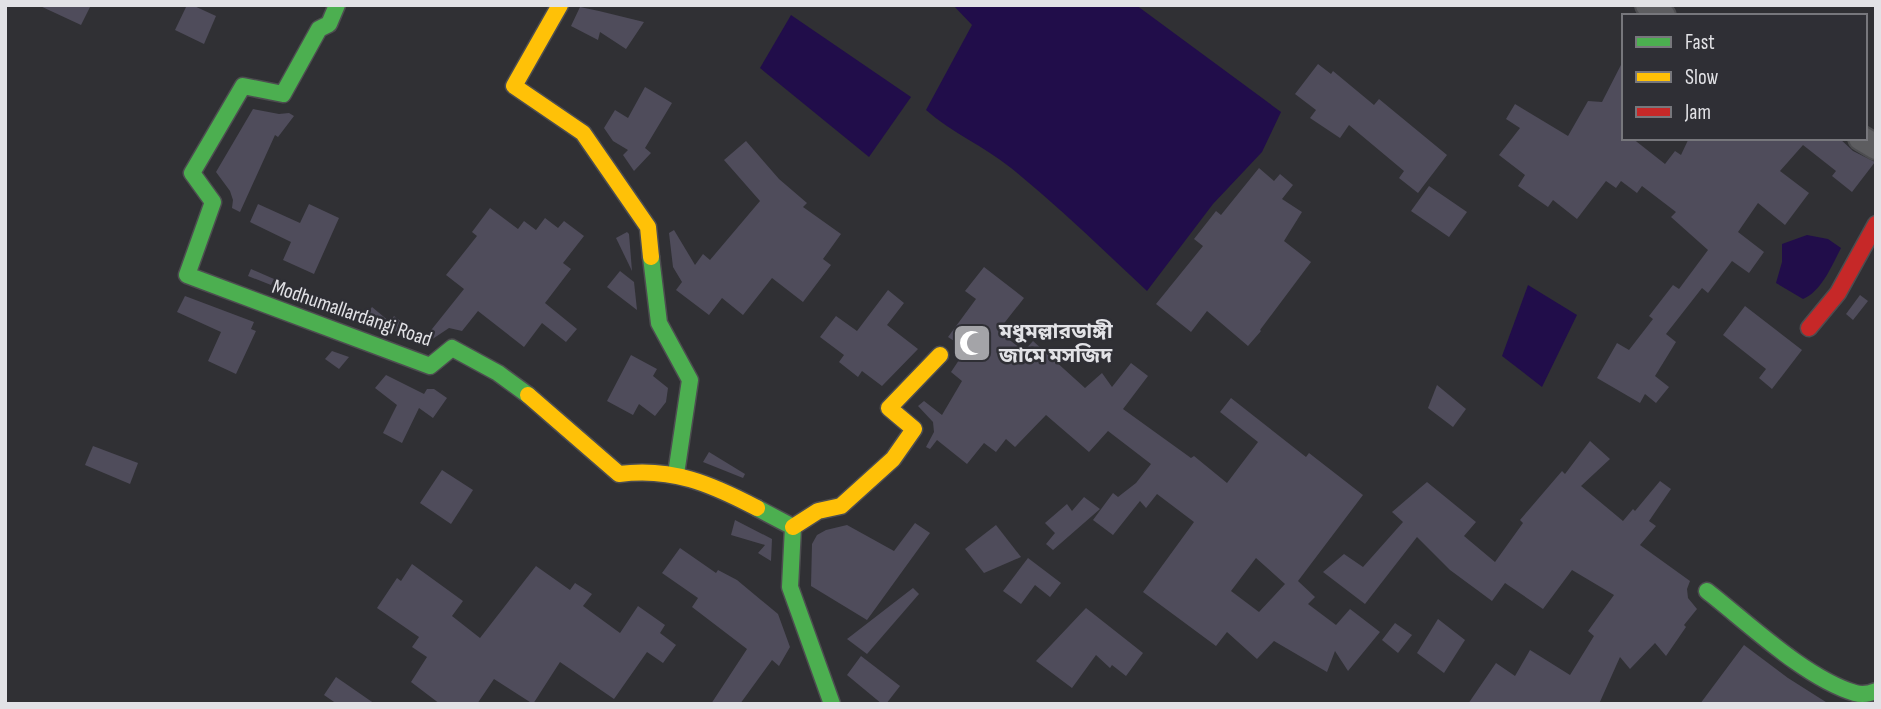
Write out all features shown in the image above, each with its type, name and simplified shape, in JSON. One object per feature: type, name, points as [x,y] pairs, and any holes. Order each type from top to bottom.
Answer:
[{"type":"street","name":"Modhumallardangi Road","points":[[337,5],[329,24],[319,29],[283,93],[243,86],[192,173],[213,202],[187,275],[430,366],[452,348],[478,359],[549,411],[619,474],[638,470],[676,474],[696,480],[793,527]]},
{"type":"street","points":[[560,5],[514,86],[583,133],[648,227],[659,323],[690,380],[676,474]]},
{"type":"street","points":[[1809,328],[1838,293],[1876,224]]},
{"type":"street","points":[[832,704],[790,587],[793,527],[818,511],[841,506],[892,459],[914,429],[889,408],[940,355]]},
{"type":"street","points":[[1707,591],[1822,676],[1855,693],[1868,695],[1876,691]]},
{"type":"shaded area","points":[[953,5],[1136,5],[1281,112],[1262,152],[1213,204],[1147,291],[1011,168],[926,110],[972,25]]},
{"type":"shaded area","points":[[791,15],[911,97],[869,157],[760,68]]},
{"type":"shaded area","points":[[1807,235],[1828,239],[1841,248],[1821,284],[1803,299],[1776,283],[1782,262],[1782,244]]},
{"type":"shaded area","points":[[1528,285],[1577,315],[1542,387],[1502,356]]},
{"type":"building","points":[[38,5],[91,5],[81,25]]},
{"type":"building","points":[[187,5],[216,16],[204,44],[175,30]]},
{"type":"building","points":[[580,7],[644,22],[626,49],[600,32],[598,40],[571,26]]},
{"type":"building","points":[[1622,63],[1622,140],[1635,140],[1665,164],[1675,151],[1681,155],[1688,140],[1841,140],[1853,151],[1875,162],[1852,192],[1832,176],[1836,171],[1803,145],[1780,171],[1809,193],[1785,225],[1758,203],[1738,232],[1764,252],[1749,273],[1732,261],[1708,293],[1702,288],[1666,334],[1676,342],[1655,376],[1669,387],[1656,403],[1645,394],[1640,403],[1597,378],[1617,343],[1629,350],[1653,319],[1649,316],[1673,285],[1679,289],[1708,250],[1671,217],[1676,212],[1642,186],[1637,193],[1621,181],[1616,188],[1606,181],[1577,219],[1553,200],[1548,207],[1518,186],[1525,175],[1499,155],[1520,128],[1506,119],[1515,104],[1568,136],[1588,101],[1602,102]]},
{"type":"building","points":[[1318,64],[1331,74],[1333,71],[1374,105],[1379,99],[1447,155],[1418,193],[1399,178],[1404,171],[1349,125],[1340,138],[1310,118],[1316,110],[1295,94]]},
{"type":"building","points":[[645,87],[672,103],[645,148],[651,153],[634,171],[623,155],[628,150],[613,141],[604,128],[615,110],[628,118]]},
{"type":"building","points":[[253,109],[289,113],[294,116],[278,137],[275,135],[240,212],[232,208],[230,191],[216,172]]},
{"type":"building","points":[[746,141],[779,179],[807,203],[803,207],[841,234],[823,259],[831,265],[803,302],[772,278],[743,315],[722,298],[709,315],[676,290],[682,282],[673,267],[669,233],[674,230],[695,265],[703,254],[710,260],[760,201],[724,160]]},
{"type":"building","points":[[1259,168],[1274,181],[1280,174],[1293,185],[1282,199],[1302,212],[1284,241],[1311,262],[1248,346],[1207,311],[1191,332],[1156,304],[1203,246],[1194,239],[1216,211],[1221,215]]},
{"type":"building","points":[[1429,186],[1467,212],[1449,237],[1411,211]]},
{"type":"building","points":[[258,204],[300,223],[309,204],[339,218],[314,274],[283,260],[291,242],[250,222]]},
{"type":"building","points":[[490,208],[518,229],[524,221],[536,230],[545,218],[558,228],[564,221],[584,236],[563,263],[571,269],[545,303],[577,329],[566,342],[542,323],[524,347],[478,311],[462,331],[449,328],[428,342],[424,339],[464,289],[446,275],[477,236],[472,232]]},
{"type":"building","points":[[627,232],[629,234],[632,271],[616,238]]},
{"type":"building","points":[[984,267],[1024,298],[998,331],[1024,351],[1033,341],[1085,388],[1102,373],[1112,387],[1131,363],[1148,376],[1123,409],[1191,458],[1194,456],[1227,483],[1258,442],[1220,412],[1231,398],[1306,457],[1309,453],[1363,495],[1298,581],[1315,597],[1308,604],[1336,625],[1350,609],[1380,632],[1348,671],[1335,651],[1327,672],[1274,641],[1257,659],[1227,632],[1216,646],[1143,592],[1194,522],[1157,494],[1146,508],[1140,501],[1113,535],[1093,520],[1113,493],[1118,497],[1136,483],[1151,464],[1108,431],[1089,452],[1046,415],[1015,447],[1006,439],[996,452],[984,443],[967,464],[937,440],[930,449],[926,447],[934,432],[933,422],[918,406],[924,401],[942,415],[962,381],[951,372],[959,360],[959,350],[948,337],[976,299],[965,291]],"holes":[[[1256,558],[1285,584],[1259,612],[1231,591]]]},
{"type":"building","points":[[251,269],[274,279],[271,285],[248,276]]},
{"type":"building","points":[[620,271],[634,282],[637,310],[607,287]]},
{"type":"building","points":[[888,290],[904,303],[887,325],[918,349],[882,386],[862,371],[858,377],[839,362],[844,355],[820,337],[836,316],[857,331]]},
{"type":"building","points":[[1860,295],[1868,301],[1853,320],[1846,314]]},
{"type":"building","points":[[185,296],[254,322],[251,329],[256,331],[236,374],[208,361],[221,332],[177,312]]},
{"type":"building","points":[[1745,306],[1802,350],[1772,389],[1759,378],[1766,369],[1723,335]]},
{"type":"building","points":[[372,307],[390,322],[394,316],[421,337],[419,340],[363,319]]},
{"type":"building","points":[[332,351],[349,357],[339,369],[325,359]]},
{"type":"building","points":[[631,355],[657,369],[653,376],[668,388],[666,402],[655,416],[639,404],[633,415],[607,401]]},
{"type":"building","points":[[386,375],[424,394],[427,389],[434,389],[447,398],[433,418],[419,408],[402,443],[383,433],[397,405],[375,388]]},
{"type":"building","points":[[1437,385],[1466,409],[1453,427],[1428,408]]},
{"type":"building","points":[[1590,441],[1610,459],[1581,486],[1623,521],[1660,481],[1671,489],[1649,521],[1656,526],[1640,545],[1690,581],[1688,598],[1697,609],[1666,656],[1655,643],[1630,669],[1620,657],[1599,704],[1468,704],[1496,663],[1515,676],[1530,650],[1570,675],[1594,636],[1588,631],[1614,595],[1572,570],[1543,609],[1505,583],[1492,601],[1450,570],[1417,537],[1365,604],[1323,572],[1344,554],[1363,567],[1403,522],[1392,512],[1427,482],[1476,522],[1464,536],[1495,562],[1523,523],[1520,520],[1562,471],[1565,474]]},
{"type":"building","points":[[93,446],[138,463],[130,484],[85,465]]},
{"type":"building","points":[[709,452],[745,474],[743,478],[703,462]]},
{"type":"building","points":[[442,470],[473,490],[451,524],[420,503]]},
{"type":"building","points":[[1084,497],[1100,509],[1053,550],[1046,544],[1055,533],[1045,523],[1067,504],[1072,511]]},
{"type":"building","points":[[735,520],[772,539],[771,561],[758,553],[765,545],[731,535]]},
{"type":"building","points":[[915,523],[930,533],[867,620],[811,586],[812,544],[817,535],[847,525],[894,551]]},
{"type":"building","points":[[996,525],[1021,557],[984,573],[965,549]]},
{"type":"building","points":[[680,548],[716,573],[718,570],[737,580],[778,614],[790,647],[779,666],[772,660],[740,704],[711,704],[747,649],[692,607],[698,598],[662,573]]},
{"type":"building","points":[[1028,558],[1061,583],[1050,597],[1035,585],[1021,604],[1003,591]]},
{"type":"building","points":[[412,564],[463,601],[452,616],[480,638],[536,566],[570,590],[575,583],[592,594],[583,606],[620,633],[638,606],[665,625],[660,633],[676,645],[663,663],[647,652],[614,699],[560,662],[533,704],[494,679],[477,704],[440,704],[411,682],[427,657],[412,647],[419,637],[377,608],[397,578],[401,581]]},
{"type":"building","points":[[913,588],[919,594],[867,654],[847,639]]},
{"type":"building","points":[[1086,608],[1143,653],[1126,676],[1112,665],[1110,668],[1096,655],[1072,688],[1036,661]]},
{"type":"building","points":[[1438,619],[1465,640],[1444,673],[1417,653]]},
{"type":"building","points":[[1395,623],[1412,635],[1398,653],[1382,640]]},
{"type":"building","points":[[1744,645],[1788,678],[1829,704],[1700,704]]},
{"type":"building","points":[[861,656],[900,686],[886,704],[882,704],[847,675]]},
{"type":"building","points":[[336,677],[375,704],[337,704],[324,695]]},
{"type":"traffic: fast","points":[[337,5],[329,24],[319,29],[283,94],[243,86],[192,173],[213,202],[187,275],[430,366],[452,348],[498,373],[528,395]]},
{"type":"traffic: fast","points":[[651,257],[659,323],[690,380],[676,474]]},
{"type":"traffic: fast","points":[[757,508],[793,527],[790,587],[832,704]]},
{"type":"traffic: fast","points":[[1707,591],[1797,663],[1817,675],[1855,693],[1876,691]]},
{"type":"traffic: slow","points":[[560,5],[514,86],[583,133],[648,227],[651,257]]},
{"type":"traffic: slow","points":[[793,527],[818,511],[841,506],[893,459],[914,429],[889,408],[940,355]]},
{"type":"traffic: slow","points":[[528,395],[619,474],[656,473],[691,479],[757,508]]},
{"type":"traffic: jam","points":[[1809,328],[1838,293],[1876,224]]},
{"type":"place","name":"মধুমল্লারডাঙ্গী জামে মসজিদ","points":[[972,343]]}]
